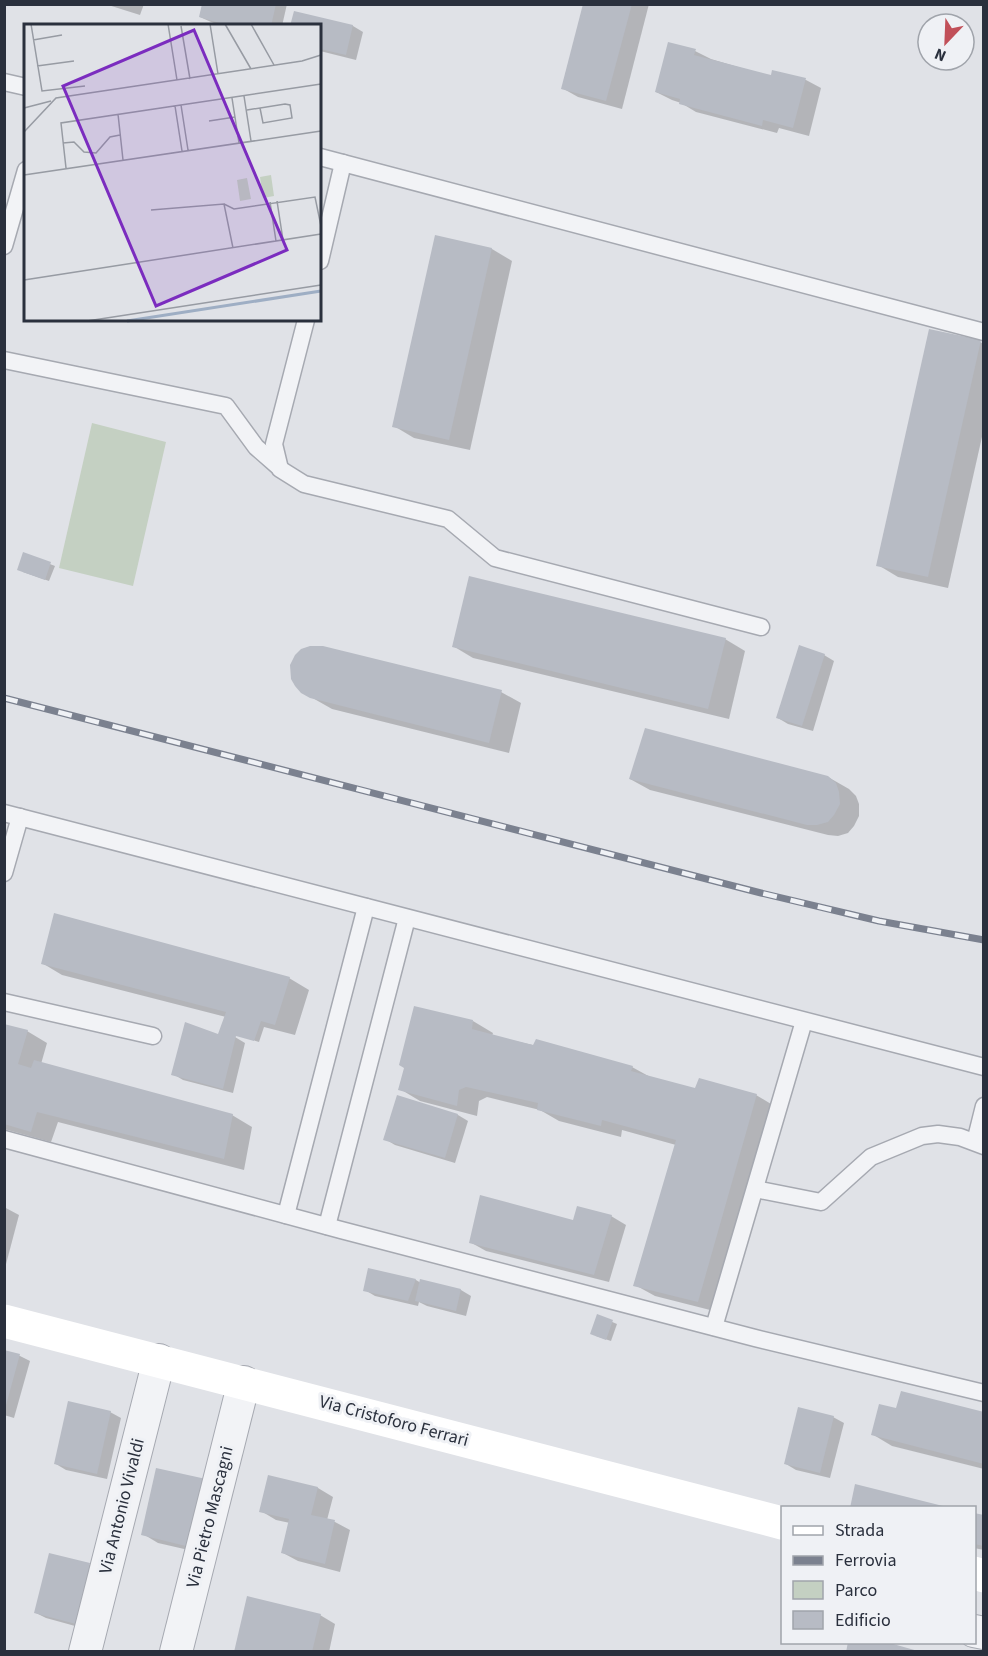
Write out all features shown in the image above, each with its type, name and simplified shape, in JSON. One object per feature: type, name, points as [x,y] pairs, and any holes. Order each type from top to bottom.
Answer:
[{"type":"main road","name":"Via Cristoforo Ferrari","points":[[4,1321],[781,1522]]},
{"type":"street","name":"Via Antonio Vivaldi","points":[[85,1652],[159,1360]]},
{"type":"street","name":"Via Pietro Mascagni","points":[[176,1652],[244,1382]]},
{"type":"lane","points":[[4,82],[24,87]]},
{"type":"lane","points":[[321,157],[984,332]]},
{"type":"lane","points":[[321,257],[343,163]]},
{"type":"lane","points":[[4,246],[24,177]]},
{"type":"lane","points":[[280,469],[274,444],[306,321]]},
{"type":"lane","points":[[4,360],[226,406],[256,447],[280,469],[304,484],[448,519],[495,558],[761,627]]},
{"type":"lane","points":[[4,873],[12,815],[984,1067]]},
{"type":"lane","points":[[286,1215],[366,907]]},
{"type":"lane","points":[[327,1226],[407,918]]},
{"type":"lane","points":[[4,1002],[153,1036]]},
{"type":"lane","points":[[714,1327],[804,1021]]},
{"type":"lane","points":[[755,1189],[822,1202],[871,1157],[922,1136],[938,1134],[960,1137],[979,1144],[984,1106]]},
{"type":"lane","points":[[4,1139],[714,1327],[984,1393]]},
{"type":"green space","points":[[92,423],[166,442],[133,586],[59,568]]},
{"type":"building","points":[[202,4],[276,4],[271,24],[223,24],[199,17]]},
{"type":"building","points":[[583,4],[632,4],[606,101],[561,89]]},
{"type":"building","points":[[294,11],[353,25],[346,55],[321,49],[321,24],[291,24]]},
{"type":"building","points":[[668,42],[696,49],[694,55],[771,75],[772,70],[806,78],[793,128],[763,120],[762,126],[679,104],[680,99],[655,92]]},
{"type":"building","points":[[435,235],[492,248],[449,440],[392,427]]},
{"type":"building","points":[[929,329],[981,340],[928,577],[876,566]]},
{"type":"building","points":[[23,552],[51,562],[45,580],[17,570]]},
{"type":"building","points":[[469,576],[726,638],[708,709],[452,647]]},
{"type":"building","points":[[799,645],[825,654],[802,726],[776,718]]},
{"type":"building","points":[[323,646],[502,690],[489,743],[310,698],[295,686],[291,679],[290,665],[301,649]]},
{"type":"building","points":[[645,728],[828,776],[836,783],[840,804],[828,822],[807,825],[629,779]]},
{"type":"building","points":[[54,913],[290,977],[275,1025],[261,1021],[254,1041],[236,1036],[223,1089],[171,1075],[185,1022],[218,1034],[226,1012],[41,964]]},
{"type":"building","points":[[414,1006],[473,1020],[472,1029],[533,1045],[536,1039],[633,1066],[631,1071],[695,1088],[699,1078],[757,1094],[698,1302],[633,1286],[676,1140],[602,1120],[601,1126],[537,1110],[538,1103],[466,1087],[459,1090],[457,1106],[398,1090],[404,1068],[399,1065]]},
{"type":"building","points":[[4,1024],[28,1030],[18,1064],[31,1068],[34,1060],[233,1114],[224,1159],[37,1112],[31,1132],[4,1124]]},
{"type":"building","points":[[397,1095],[458,1114],[445,1158],[383,1140]]},
{"type":"building","points":[[480,1195],[573,1220],[577,1206],[612,1215],[594,1275],[469,1243]]},
{"type":"building","points":[[368,1268],[416,1279],[408,1301],[363,1291]]},
{"type":"building","points":[[420,1279],[461,1289],[456,1311],[415,1301]]},
{"type":"building","points":[[597,1314],[613,1320],[606,1340],[590,1334]]},
{"type":"building","points":[[4,1350],[20,1354],[5,1409],[4,1409]]},
{"type":"building","points":[[901,1391],[984,1412],[984,1464],[871,1435],[879,1404],[896,1408]]},
{"type":"building","points":[[68,1401],[111,1411],[97,1474],[54,1464]]},
{"type":"building","points":[[798,1407],[834,1416],[820,1473],[784,1464]]},
{"type":"building","points":[[156,1468],[206,1479],[190,1547],[141,1535]]},
{"type":"building","points":[[268,1475],[318,1487],[311,1515],[335,1520],[325,1564],[281,1553],[289,1519],[259,1512]]},
{"type":"building","points":[[855,1484],[943,1506],[850,1506]]},
{"type":"building","points":[[976,1513],[984,1515],[984,1546],[976,1544]]},
{"type":"building","points":[[49,1553],[90,1563],[86,1582],[99,1586],[76,1624],[34,1613]]},
{"type":"building","points":[[247,1596],[321,1614],[312,1652],[234,1652]]},
{"type":"building","points":[[848,1644],[893,1644],[918,1651],[846,1652]]},
{"type":"railway","points":[[4,698],[761,893],[879,921],[984,940]]}]
